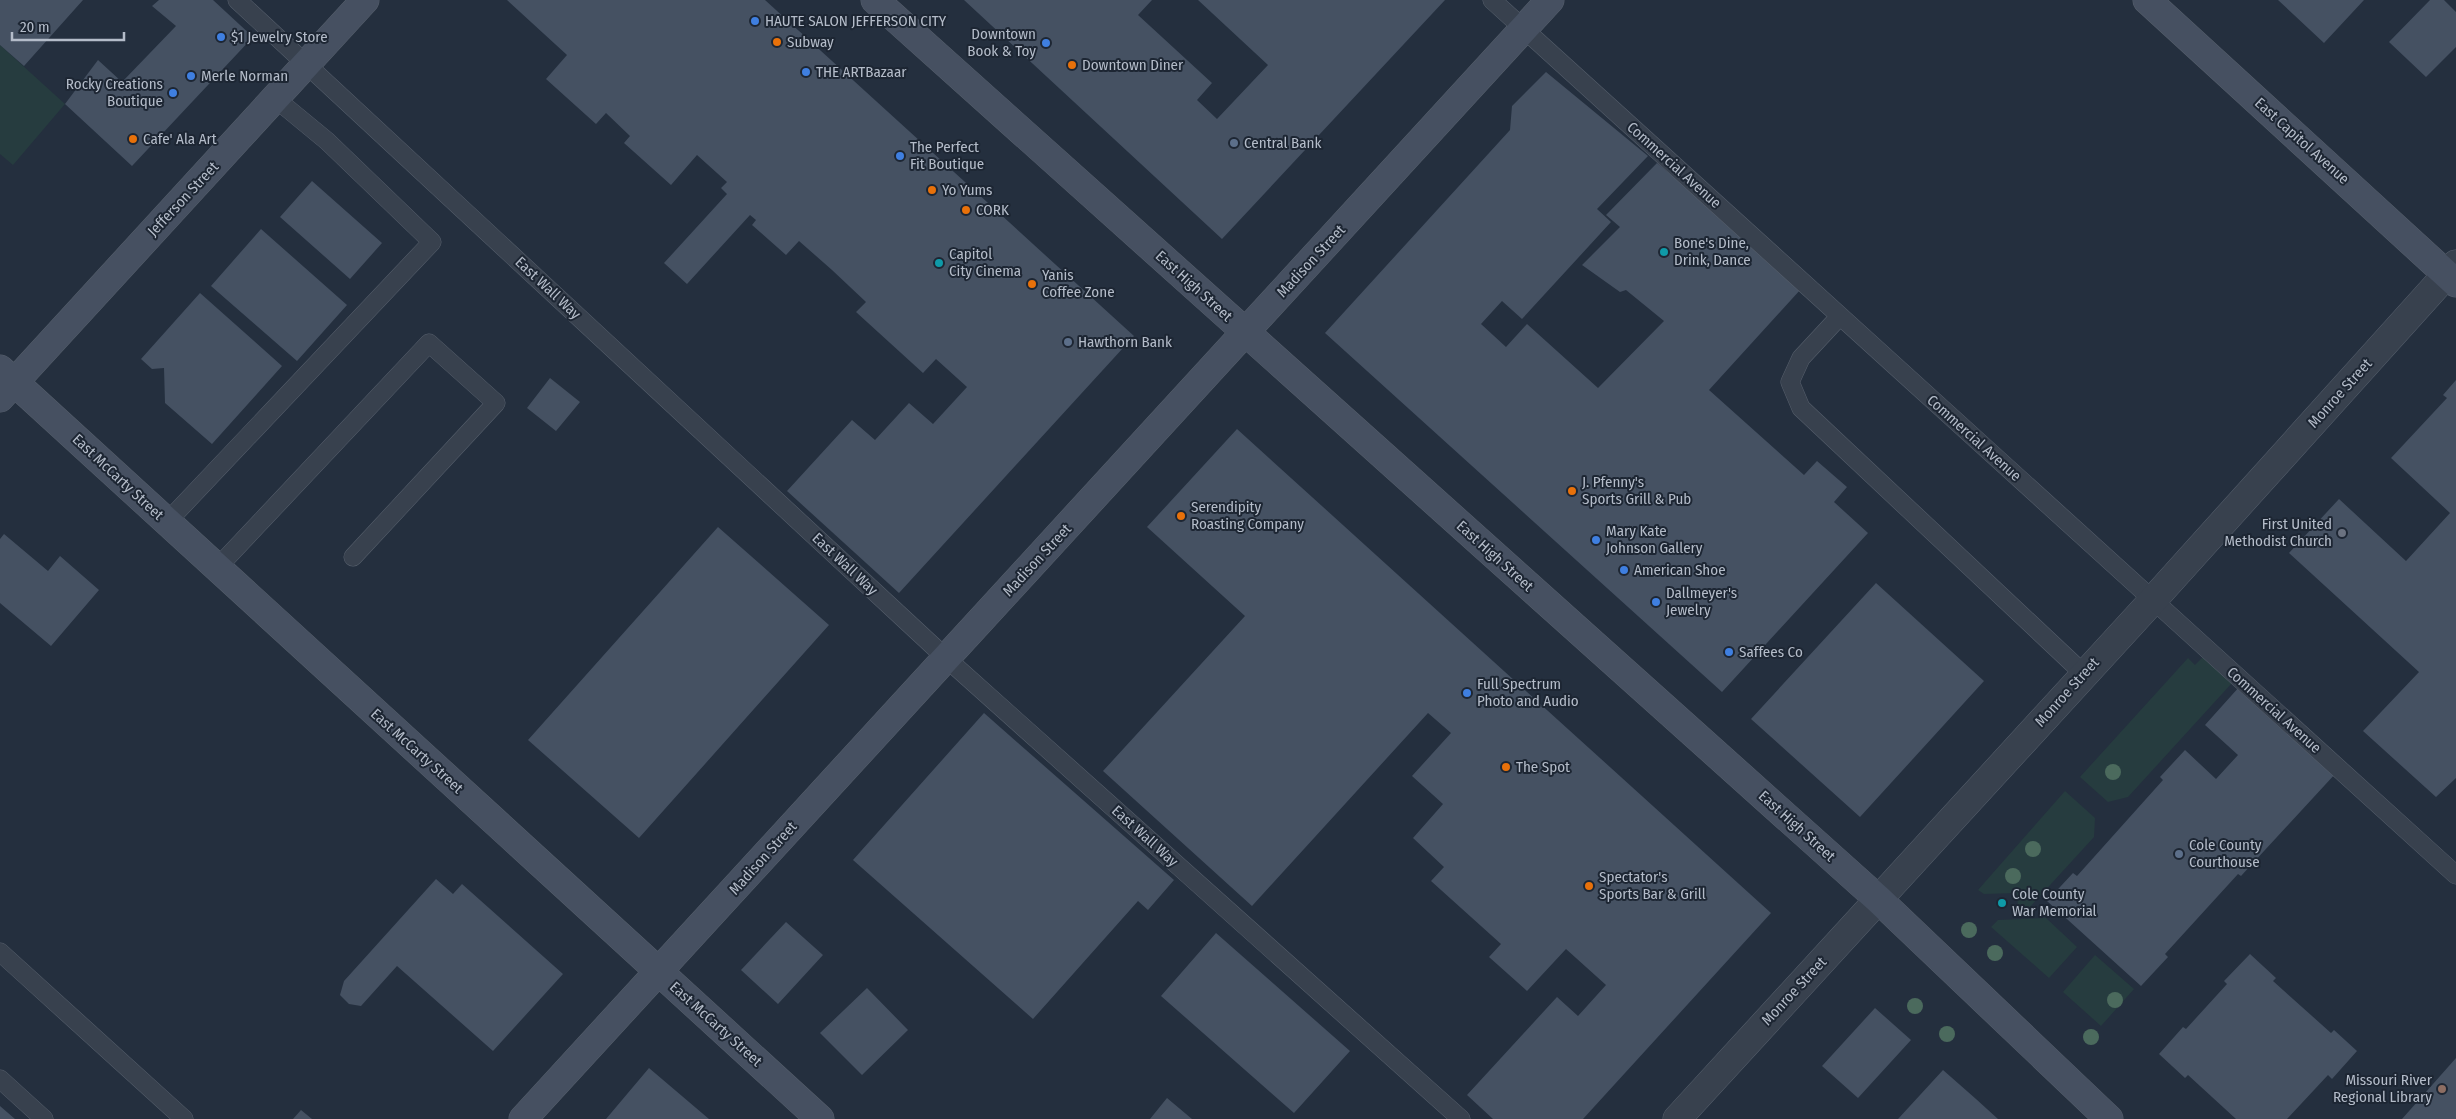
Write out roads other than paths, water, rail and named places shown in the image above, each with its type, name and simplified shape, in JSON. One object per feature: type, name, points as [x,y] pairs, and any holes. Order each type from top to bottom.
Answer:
[{"type":"main road","name":"Jefferson Street","points":[[5,383],[276,99],[365,0]]},
{"type":"main road","name":"East High Street","points":[[875,0],[1878,899],[2109,1119]]},
{"type":"main road","name":"Madison Street","points":[[523,1119],[1550,0]]},
{"type":"main road","name":"East Capitol Avenue","points":[[2147,0],[2453,274]]},
{"type":"main road","name":"East McCarty Street","points":[[5,383],[167,522],[820,1119]]},
{"type":"street","name":"Monroe Street","points":[[1677,1119],[2453,274]]},
{"type":"lane","name":"East Wall Way","points":[[237,0],[946,658],[1461,1119]]},
{"type":"lane","name":"Commercial Avenue","points":[[1492,0],[2456,875]]},
{"type":"lane","points":[[167,522],[432,242],[327,141],[276,99]]},
{"type":"lane","points":[[1840,316],[1801,358],[1790,382],[1801,408],[2084,674]]},
{"type":"lane","points":[[217,568],[429,343],[496,403],[353,557]]},
{"type":"lane","points":[[0,952],[184,1119]]},
{"type":"lane","points":[[0,1079],[44,1119]]},
{"type":"place","name":"HAUTE SALON JEFFERSON CITY","points":[[755,21]]},
{"type":"place","name":"$1 Jewelry Store","points":[[221,37]]},
{"type":"place","name":"Subway","points":[[777,42]]},
{"type":"place","name":"Downtown Book & Toy","points":[[1046,43]]},
{"type":"place","name":"Downtown Diner","points":[[1072,65]]},
{"type":"place","name":"THE ARTBazaar","points":[[806,72]]},
{"type":"place","name":"Merle Norman","points":[[191,76]]},
{"type":"place","name":"Rocky Creations Boutique","points":[[173,93]]},
{"type":"place","name":"Cafe' Ala Art","points":[[133,139]]},
{"type":"place","name":"Central Bank","points":[[1234,143]]},
{"type":"place","name":"The Perfect Fit Boutique","points":[[900,156]]},
{"type":"place","name":"Yo Yums","points":[[932,190]]},
{"type":"place","name":"CORK","points":[[966,210]]},
{"type":"place","name":"Bone's Dine, Drink, Dance","points":[[1664,252]]},
{"type":"place","name":"Capitol City Cinema","points":[[939,263]]},
{"type":"place","name":"Yanis Coffee Zone","points":[[1032,284]]},
{"type":"place","name":"Hawthorn Bank","points":[[1068,342]]},
{"type":"place","name":"J. Pfenny's Sports Grill & Pub","points":[[1572,491]]},
{"type":"place","name":"Serendipity Roasting Company","points":[[1181,516]]},
{"type":"place","name":"First United Methodist Church","points":[[2342,533]]},
{"type":"place","name":"Mary Kate Johnson Gallery","points":[[1596,540]]},
{"type":"place","name":"American Shoe","points":[[1624,570]]},
{"type":"place","name":"Dallmeyer's Jewelry","points":[[1656,602]]},
{"type":"place","name":"Saffees Co","points":[[1729,652]]},
{"type":"place","name":"Full Spectrum Photo and Audio","points":[[1467,693]]},
{"type":"place","name":"The Spot","points":[[1506,767]]},
{"type":"place","name":"Cole County Courthouse","points":[[2179,854]]},
{"type":"place","name":"Spectator's Sports Bar & Grill","points":[[1589,886]]},
{"type":"place","name":"Cole County War Memorial","points":[[2002,903]]},
{"type":"place","name":"Missouri River Regional Library","points":[[2442,1089]]}]
